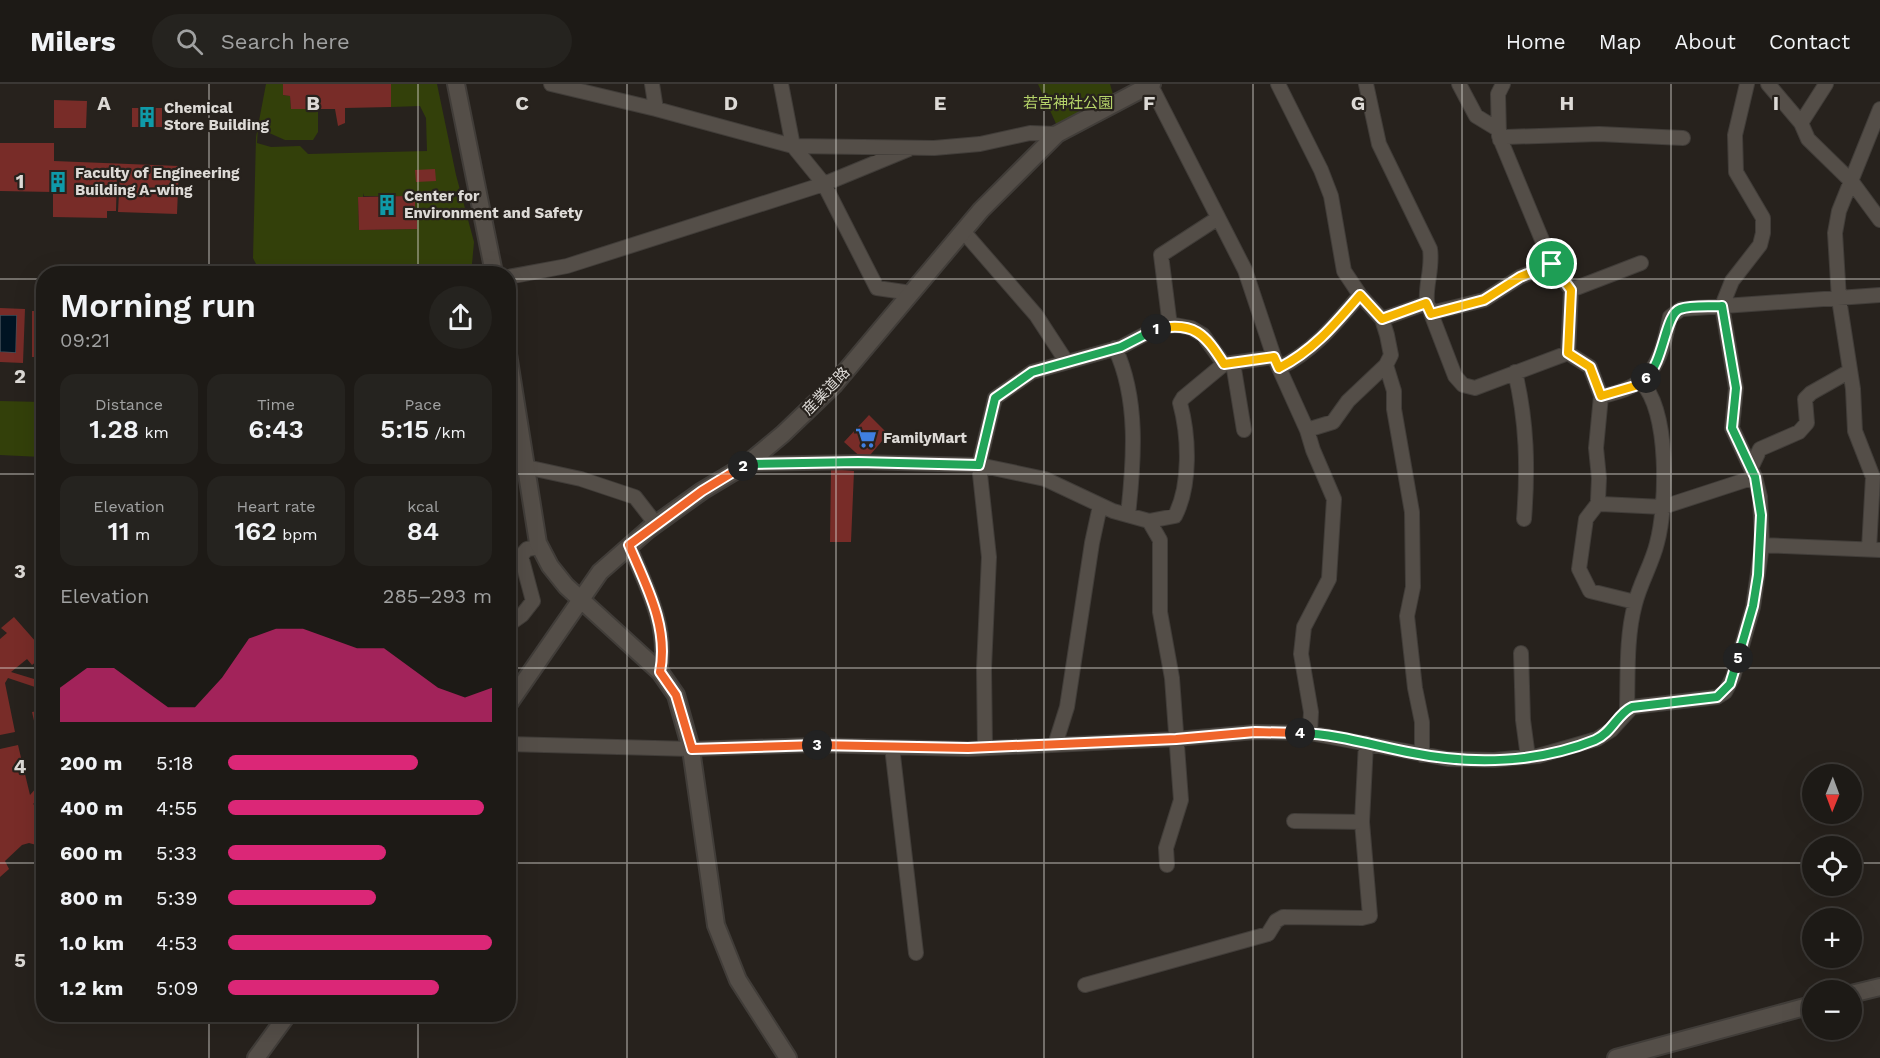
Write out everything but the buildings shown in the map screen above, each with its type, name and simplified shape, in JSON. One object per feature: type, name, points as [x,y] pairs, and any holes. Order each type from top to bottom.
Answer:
[{"type":"street","points":[[456,84],[493,266]]},
{"type":"street","points":[[551,84],[656,109],[793,146],[909,149],[980,144],[1030,133],[1057,134]]},
{"type":"street","points":[[652,84],[656,109]]},
{"type":"street","points":[[782,84],[793,146],[824,184],[877,288],[911,293]]},
{"type":"street","points":[[1151,84],[1245,270],[1276,363],[1307,430],[1313,450],[1335,500],[1329,579],[1304,627],[1301,654],[1311,712],[1310,733]]},
{"type":"street","name":"産業道路","points":[[516,693],[579,599],[600,572],[656,524],[747,464],[783,434],[834,385],[963,231],[1057,134],[1151,84]]},
{"type":"street","points":[[1278,84],[1324,179],[1338,224],[1344,271],[1360,295],[1382,319],[1390,355],[1386,365],[1348,401],[1333,422],[1307,430]]},
{"type":"street","points":[[1366,84],[1379,144],[1430,249],[1432,265],[1426,294],[1429,308],[1455,376],[1463,385],[1475,388],[1568,353]]},
{"type":"street","points":[[1459,84],[1476,116],[1499,135],[1506,137],[1599,134],[1683,138]]},
{"type":"street","points":[[1503,84],[1498,94],[1499,135],[1552,264],[1571,290],[1568,353]]},
{"type":"street","points":[[1627,709],[1717,697],[1725,692],[1733,677],[1753,606],[1761,545],[1760,497],[1753,472],[1732,428],[1736,388],[1722,306],[1722,300],[1732,281],[1760,245],[1763,233],[1763,218],[1736,172],[1735,135],[1747,84]]},
{"type":"street","points":[[1768,84],[1801,123],[1808,139],[1852,182],[1880,220]]},
{"type":"street","points":[[1801,123],[1826,84]]},
{"type":"street","points":[[1761,545],[1874,550],[1874,477],[1855,431],[1850,371],[1839,299],[1835,233],[1839,211],[1880,109]]},
{"type":"street","points":[[516,276],[567,267],[824,184],[909,149]]},
{"type":"street","points":[[1170,326],[1161,255],[1218,218]]},
{"type":"street","points":[[963,231],[1036,315],[1066,361]]},
{"type":"street","points":[[1571,290],[1641,263]]},
{"type":"street","points":[[1382,319],[1429,308],[1484,300],[1520,277],[1552,264]]},
{"type":"street","points":[[747,464],[858,462],[979,465],[1045,479],[1100,506],[1149,521],[1175,516],[1179,508],[1186,444],[1180,403],[1229,364],[1276,363],[1311,349],[1332,330],[1360,295]]},
{"type":"street","points":[[1601,396],[1641,382],[1652,373],[1661,355],[1670,317],[1681,309],[1880,295]]},
{"type":"street","points":[[985,748],[984,668],[988,557],[979,465],[995,398],[1032,372],[1115,348],[1153,330],[1170,326],[1191,328],[1203,335],[1229,364],[1244,430]]},
{"type":"street","points":[[1115,348],[1123,366],[1135,461],[1128,515]]},
{"type":"street","points":[[1568,353],[1590,367],[1601,396],[1596,448],[1599,502],[1586,519],[1579,569],[1590,591],[1635,602]]},
{"type":"street","points":[[1386,365],[1394,391],[1394,409],[1412,512],[1413,587],[1407,616],[1414,688],[1422,722],[1422,755]]},
{"type":"street","points":[[1753,472],[1760,449],[1799,432],[1807,423],[1805,399],[1811,393],[1850,371]]},
{"type":"street","points":[[1515,372],[1525,421],[1528,452],[1524,519]]},
{"type":"street","points":[[516,744],[692,749],[813,745],[985,748],[1176,739],[1255,732],[1310,733],[1448,759],[1528,757],[1569,749],[1597,739],[1611,730],[1627,709],[1630,640],[1635,602],[1649,572],[1658,540],[1663,507],[1659,424],[1652,399],[1641,382]]},
{"type":"street","points":[[516,402],[527,467],[534,530],[550,566],[579,599],[660,672],[676,695],[692,749],[716,925],[738,980],[788,1058]]},
{"type":"street","points":[[516,465],[581,479],[635,497],[656,524]]},
{"type":"street","points":[[1599,502],[1663,507],[1753,472]]},
{"type":"street","points":[[1054,745],[1067,707],[1092,543],[1100,506]]},
{"type":"street","points":[[1149,521],[1160,540],[1160,612],[1169,651],[1181,800],[1166,848],[1167,865]]},
{"type":"street","points":[[629,545],[650,595],[662,633],[664,652],[660,672]]},
{"type":"street","points":[[516,619],[533,601],[521,556],[527,549],[540,547]]},
{"type":"street","points":[[1521,653],[1523,720],[1528,757]]},
{"type":"street","points":[[1085,985],[1268,934],[1276,921],[1282,917],[1362,918],[1370,916],[1362,822],[1365,743]]},
{"type":"street","points":[[891,747],[916,953]]},
{"type":"street","points":[[1294,821],[1362,822]]},
{"type":"street","points":[[1862,991],[1880,987]]},
{"type":"street","points":[[1616,1058],[1802,1008]]},
{"type":"street","points":[[256,1058],[282,1022]]},
{"type":"green space","points":[[266,84],[283,84],[283,95],[290,96],[291,109],[318,108],[318,132],[313,140],[285,140],[258,128],[257,143],[271,147],[300,146],[308,154],[427,151],[426,118],[420,106],[391,107],[391,84],[437,84],[456,175],[474,242],[472,264],[468,266],[307,266],[256,264],[253,258],[256,137]],"holes":[[[408,190],[412,190],[412,196],[415,196],[415,212],[423,212],[422,216],[417,216],[417,229],[359,230],[358,197],[363,197],[363,193],[364,196],[408,196]]]},
{"type":"green space","name":"若宮神社公園","points":[[1038,84],[1110,84],[1114,98],[1058,128]]},
{"type":"green space","points":[[0,401],[36,402],[36,457],[0,455]]},
{"type":"water","points":[[0,315],[17,315],[16,353],[0,352]]},
{"type":"place","name":"Chemical Store Building","points":[[147,117]]},
{"type":"place","name":"Faculty of Engineering Building A-wing","points":[[58,182]]},
{"type":"place","name":"Center for Environment and Safety","points":[[387,205]]},
{"type":"place","name":"FamilyMart","points":[[866,438]]},
{"type":"route","points":[[1552,264],[1571,290],[1568,353],[1580,358],[1590,367],[1601,396],[1635,386],[1652,373],[1661,355],[1670,317],[1674,312],[1681,309],[1722,306],[1725,337],[1736,388],[1732,428],[1755,477],[1760,497],[1761,545],[1753,606],[1733,677],[1725,692],[1717,697],[1632,707],[1627,709],[1611,730],[1597,739],[1569,749],[1538,756],[1494,760],[1448,759],[1310,733],[1255,732],[1176,739],[985,748],[813,745],[692,749],[676,695],[660,672],[664,652],[662,633],[650,595],[629,545],[702,491],[747,464],[858,462],[979,465],[995,398],[1032,372],[1121,347],[1153,330],[1174,325],[1191,328],[1203,335],[1224,364],[1274,357],[1279,368],[1296,360],[1311,349],[1332,330],[1360,295],[1382,319],[1426,303],[1431,314],[1484,300],[1520,277],[1552,264]]}]
